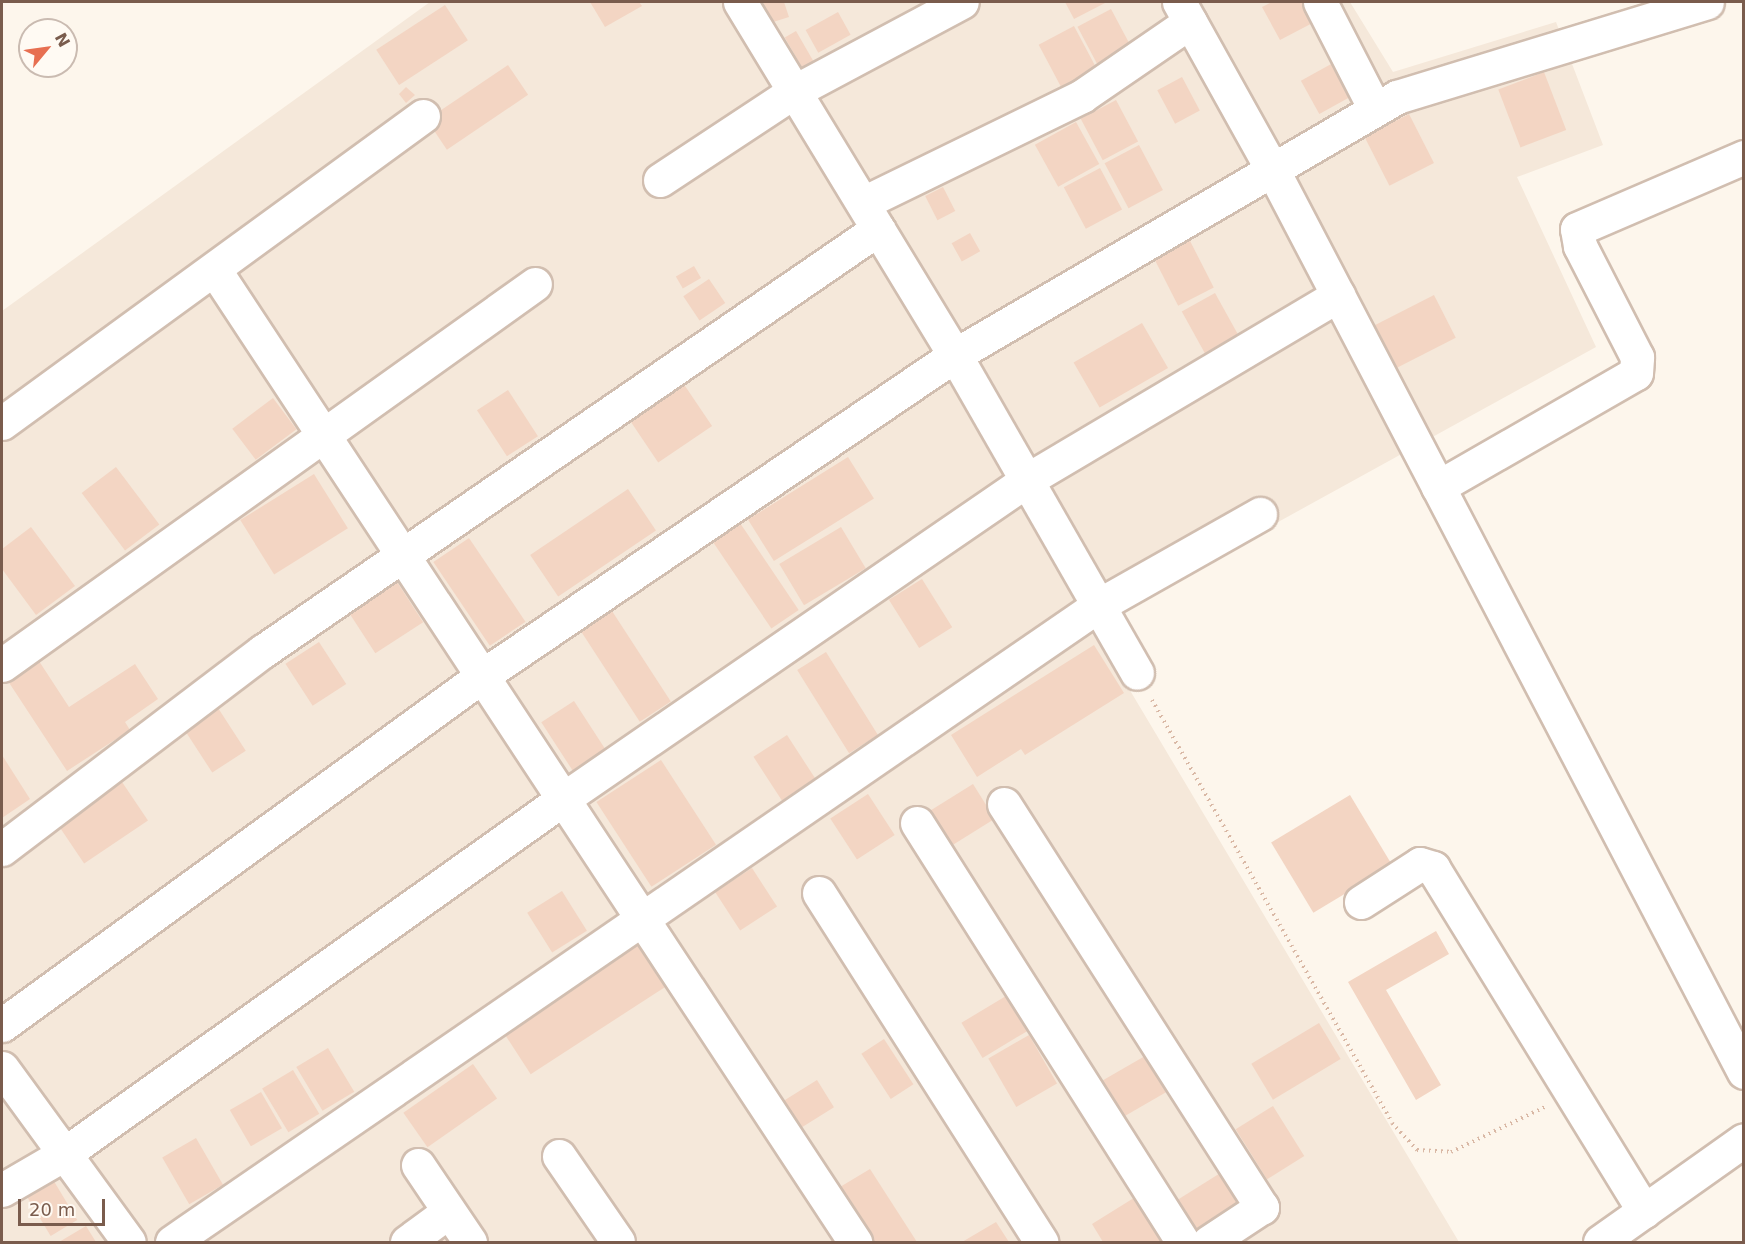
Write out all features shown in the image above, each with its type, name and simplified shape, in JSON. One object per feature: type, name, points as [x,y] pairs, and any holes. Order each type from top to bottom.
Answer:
[{"type":"street","points":[[740,2],[955,355],[1137,673]]},
{"type":"street","points":[[660,180],[795,91],[962,2]]},
{"type":"street","points":[[1320,2],[1375,109]]},
{"type":"street","points":[[2,1025],[482,676],[955,355],[1271,167],[1397,97],[1707,2]]},
{"type":"street","points":[[2,849],[263,651],[403,555],[871,216],[1082,96],[1184,12],[1271,167],[1743,1072]]},
{"type":"street","points":[[2,423],[216,272],[423,116]]},
{"type":"street","points":[[1438,487],[1636,373],[1636,357],[1580,246],[1577,230],[1743,157]]},
{"type":"street","points":[[216,272],[855,1242]]},
{"type":"street","points":[[2,665],[535,284]]},
{"type":"street","points":[[2,1190],[64,1154],[563,799],[1027,480],[1338,296]]},
{"type":"street","points":[[172,1242],[644,921],[1099,604],[1260,514]]},
{"type":"street","points":[[1004,804],[1262,1207],[1229,1237]]},
{"type":"street","points":[[918,823],[1183,1242]]},
{"type":"street","points":[[1361,902],[1420,864],[1433,868],[1644,1211]]},
{"type":"street","points":[[819,893],[1041,1242]]},
{"type":"street","points":[[2,1068],[129,1242]]},
{"type":"street","points":[[1600,1242],[1743,1140]]},
{"type":"street","points":[[558,1156],[618,1242]]},
{"type":"street","points":[[418,1165],[470,1242]]},
{"type":"street","points":[[407,1242],[448,1212]]},
{"type":"path","points":[[1137,673],[1392,1123],[1417,1150],[1451,1152],[1538,1112],[1570,1089]]},
{"type":"shaded area","points":[[430,2],[1350,2],[1393,72],[1556,22],[1603,145],[1517,177],[1596,347],[1091,625],[1459,1242],[2,1242],[2,311]]},
{"type":"building","points":[[590,2],[639,2],[642,6],[605,27]]},
{"type":"building","points":[[763,2],[784,2],[789,17],[770,23]]},
{"type":"building","points":[[1065,2],[1107,2],[1074,19]]},
{"type":"building","points":[[1272,2],[1316,2],[1324,17],[1280,40],[1262,7]]},
{"type":"building","points":[[445,5],[468,40],[399,85],[376,50]]},
{"type":"building","points":[[1111,9],[1131,46],[1097,64],[1077,27]]},
{"type":"building","points":[[838,12],[851,35],[818,53],[806,30]]},
{"type":"building","points":[[1074,26],[1097,70],[1062,89],[1039,45]]},
{"type":"building","points":[[796,31],[814,62],[803,69],[785,38]]},
{"type":"building","points":[[1342,58],[1360,91],[1319,114],[1301,81]]},
{"type":"building","points":[[508,65],[528,95],[447,150],[427,120]]},
{"type":"building","points":[[1544,72],[1566,130],[1520,147],[1498,90]]},
{"type":"building","points":[[1182,77],[1200,111],[1175,124],[1157,90]]},
{"type":"building","points":[[406,87],[415,95],[406,103],[399,94]]},
{"type":"building","points":[[1116,100],[1138,141],[1103,160],[1081,119]]},
{"type":"building","points":[[1409,114],[1434,163],[1389,186],[1364,137]]},
{"type":"building","points":[[1076,122],[1099,164],[1058,187],[1035,145]]},
{"type":"building","points":[[1139,145],[1163,190],[1129,208],[1105,163]]},
{"type":"building","points":[[1100,168],[1122,209],[1086,229],[1064,187]]},
{"type":"building","points":[[943,187],[955,211],[937,220],[925,196]]},
{"type":"building","points":[[970,233],[980,251],[962,262],[952,243]]},
{"type":"building","points":[[1187,235],[1214,288],[1178,306],[1151,253]]},
{"type":"building","points":[[694,266],[701,278],[683,289],[676,276]]},
{"type":"building","points":[[709,279],[725,303],[700,320],[683,296]]},
{"type":"building","points":[[1215,293],[1244,345],[1211,364],[1182,311]]},
{"type":"building","points":[[1434,295],[1456,338],[1397,368],[1375,325]]},
{"type":"building","points":[[1142,323],[1168,368],[1100,408],[1074,362]]},
{"type":"building","points":[[683,383],[712,426],[658,462],[629,419]]},
{"type":"building","points":[[508,390],[538,436],[507,456],[477,410]]},
{"type":"building","points":[[273,398],[296,429],[256,460],[232,429]]},
{"type":"building","points":[[848,457],[874,499],[774,561],[748,520]]},
{"type":"building","points":[[116,467],[159,525],[125,550],[82,493]]},
{"type":"building","points":[[314,474],[348,528],[274,574],[240,520]]},
{"type":"building","points":[[628,489],[656,530],[558,596],[530,555]]},
{"type":"building","points":[[740,523],[799,610],[771,629],[713,541]]},
{"type":"building","points":[[31,527],[75,586],[36,615],[2,569],[2,549]]},
{"type":"building","points":[[841,527],[866,568],[804,605],[779,564]]},
{"type":"building","points":[[469,538],[525,622],[490,646],[433,562]]},
{"type":"building","points":[[922,579],[952,627],[919,648],[889,600]]},
{"type":"building","points":[[397,582],[423,622],[375,653],[349,613]]},
{"type":"building","points":[[612,611],[671,702],[640,722],[581,631]]},
{"type":"building","points":[[319,642],[346,684],[313,706],[285,664]]},
{"type":"building","points":[[1094,645],[1124,693],[1025,755],[1021,749],[977,777],[951,735]]},
{"type":"building","points":[[826,652],[878,735],[849,753],[797,670]]},
{"type":"building","points":[[37,658],[69,707],[135,664],[158,699],[125,722],[130,730],[67,771],[6,678]]},
{"type":"building","points":[[574,701],[606,750],[573,772],[541,722]]},
{"type":"building","points":[[218,708],[246,751],[212,773],[184,730]]},
{"type":"building","points":[[787,735],[816,780],[783,802],[753,757]]},
{"type":"building","points":[[2,755],[30,799],[2,818]]},
{"type":"building","points":[[661,760],[716,845],[651,887],[596,802]]},
{"type":"building","points":[[120,779],[148,820],[84,864],[56,822]]},
{"type":"building","points":[[973,784],[995,819],[951,846],[929,812]]},
{"type":"building","points":[[868,794],[895,835],[857,860],[830,819]]},
{"type":"building","points":[[1350,795],[1392,865],[1313,913],[1271,842]]},
{"type":"building","points":[[752,868],[777,907],[740,931],[715,892]]},
{"type":"building","points":[[562,891],[587,931],[552,953],[527,913]]},
{"type":"building","points":[[1436,931],[1449,954],[1386,990],[1441,1085],[1416,1100],[1348,982]]},
{"type":"building","points":[[641,943],[668,985],[531,1074],[503,1032]]},
{"type":"building","points":[[1006,996],[1027,1031],[983,1058],[961,1023]]},
{"type":"building","points":[[1319,1023],[1341,1059],[1273,1100],[1251,1064]]},
{"type":"building","points":[[1029,1035],[1057,1083],[1016,1107],[988,1058]]},
{"type":"building","points":[[884,1039],[913,1084],[891,1099],[861,1054]]},
{"type":"building","points":[[328,1048],[354,1092],[323,1111],[296,1067]]},
{"type":"building","points":[[1145,1056],[1166,1092],[1123,1117],[1102,1081]]},
{"type":"building","points":[[473,1064],[497,1098],[427,1147],[403,1113]]},
{"type":"building","points":[[293,1070],[319,1114],[288,1132],[262,1089]]},
{"type":"building","points":[[817,1080],[834,1107],[798,1129],[781,1102]]},
{"type":"building","points":[[261,1092],[282,1128],[251,1146],[230,1110]]},
{"type":"building","points":[[1273,1106],[1304,1156],[1267,1179],[1236,1129]]},
{"type":"building","points":[[196,1138],[223,1185],[189,1204],[162,1158]]},
{"type":"building","points":[[870,1169],[917,1242],[874,1242],[840,1187]]},
{"type":"building","points":[[1222,1172],[1242,1204],[1195,1234],[1175,1202]]},
{"type":"building","points":[[52,1178],[77,1220],[51,1236],[25,1194]]},
{"type":"building","points":[[1137,1196],[1166,1242],[1103,1242],[1092,1224]]},
{"type":"building","points":[[996,1222],[1009,1242],[962,1242]]},
{"type":"building","points":[[86,1226],[96,1242],[59,1242]]}]
